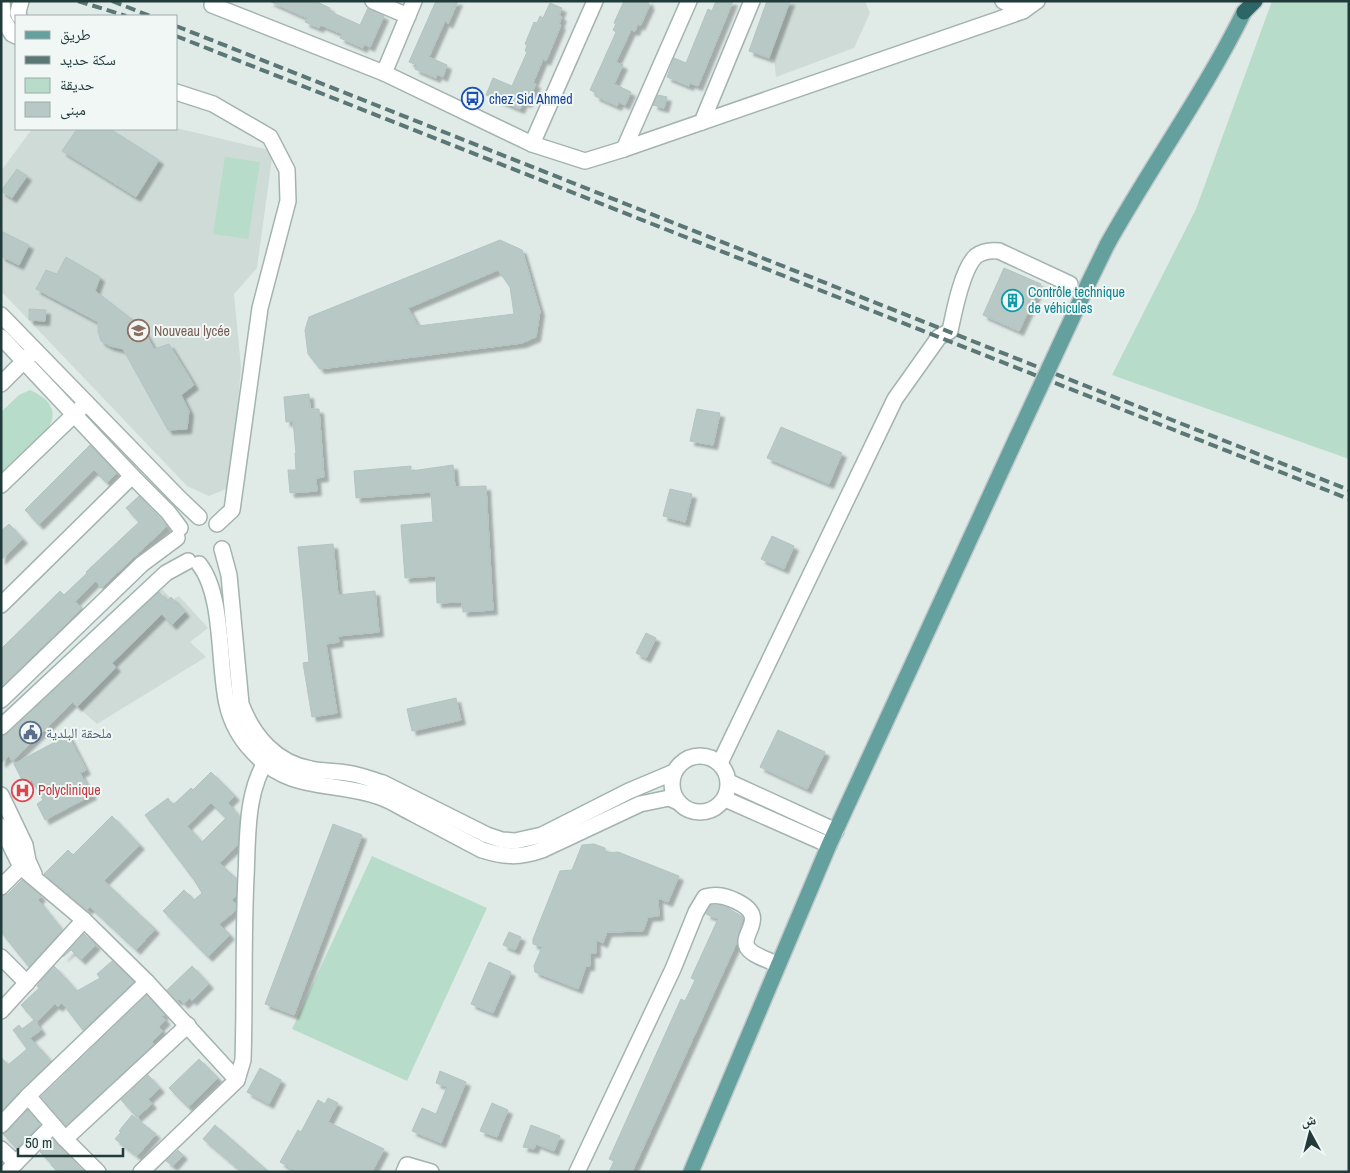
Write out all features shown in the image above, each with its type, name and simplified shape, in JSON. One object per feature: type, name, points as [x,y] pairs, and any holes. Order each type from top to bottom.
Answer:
[{"type":"main road","points":[[691,1172],[836,831],[1088,284],[1107,245],[1143,182],[1212,73],[1248,5]]},
{"type":"street","points":[[373,1],[408,16]]},
{"type":"street","points":[[384,74],[414,1]]},
{"type":"street","points":[[532,144],[594,1]]},
{"type":"street","points":[[624,149],[689,1]]},
{"type":"street","points":[[702,122],[752,1]]},
{"type":"street","points":[[1003,1],[1023,11]]},
{"type":"street","points":[[208,3],[384,74],[532,144],[585,161],[1023,11],[1037,1]]},
{"type":"street","points":[[2,2],[3,19],[12,34],[15,36]]},
{"type":"street","points":[[178,93],[213,104],[270,137],[287,170],[288,201],[260,308],[232,510],[217,524]]},
{"type":"street","points":[[720,763],[895,399],[939,337],[950,331],[958,295],[971,262],[986,251],[999,251],[1070,284]]},
{"type":"street","points":[[1,315],[179,498],[199,517],[212,520],[217,524],[223,536],[222,549],[229,575],[241,704],[275,772],[300,782],[355,790],[381,798],[482,850],[497,855],[510,856],[525,856],[542,850],[640,804],[669,798],[693,812],[702,813],[711,810],[719,806],[725,799],[728,791],[729,782],[720,763],[704,756],[695,756],[686,759],[680,764],[674,772],[672,787],[678,802]]},
{"type":"street","points":[[1,337],[168,512],[178,533],[179,552],[206,572],[215,608],[227,704],[233,724],[243,741],[268,758],[310,769],[353,774],[383,783],[487,835],[502,840],[528,839],[542,835],[629,791],[674,772]]},
{"type":"street","points":[[1,384],[35,350]]},
{"type":"street","points":[[1,485],[86,403]]},
{"type":"street","points":[[1,605],[132,476]]},
{"type":"street","points":[[1,700],[142,564],[178,533],[185,522],[199,517]]},
{"type":"street","points":[[1,727],[166,573],[194,563],[213,561],[222,549]]},
{"type":"street","points":[[141,1172],[237,1080],[244,1060],[243,934],[249,819],[254,789],[268,758]]},
{"type":"street","points":[[729,782],[836,831]]},
{"type":"street","points":[[1,795],[25,845],[28,861],[38,882]]},
{"type":"street","points":[[725,799],[830,845]]},
{"type":"street","points":[[1,826],[21,867],[84,920],[147,982],[237,1080]]},
{"type":"street","points":[[1,887],[21,867]]},
{"type":"street","points":[[577,1172],[669,978],[696,912],[706,897],[715,894],[748,907],[752,914],[752,926],[746,943],[748,948],[752,952],[778,965]]},
{"type":"street","points":[[1,1011],[84,920]]},
{"type":"street","points":[[1,958],[27,982]]},
{"type":"street","points":[[1,1125],[28,1096],[147,982]]},
{"type":"street","points":[[66,1139],[188,1025]]},
{"type":"street","points":[[28,1096],[98,1172]]},
{"type":"street","points":[[1,1149],[12,1168],[53,1125]]},
{"type":"street","points":[[404,1172],[407,1165],[431,1172]]},
{"type":"shaded area","points":[[777,1],[865,1],[870,13],[854,48],[776,77],[774,59],[754,54]]},
{"type":"shaded area","name":"Nouveau lycée","points":[[178,128],[273,151],[257,268],[234,294],[241,367],[231,487],[209,496],[187,486],[1,291],[1,171],[31,130],[178,130]]},
{"type":"shaded area","points":[[162,589],[172,600],[179,596],[208,628],[190,642],[206,657],[97,724],[59,690]]},
{"type":"green space","points":[[1272,1],[1349,1],[1349,459],[1112,375],[1196,209]]},
{"type":"green space","points":[[225,157],[260,162],[248,239],[213,234]]},
{"type":"green space","points":[[30,390],[42,397],[50,405],[53,416],[51,422],[48,428],[1,473],[1,412],[19,395]]},
{"type":"green space","points":[[372,856],[487,908],[407,1081],[292,1029]]},
{"type":"building","points":[[269,1],[315,1],[330,8],[329,11],[360,25],[368,8],[384,16],[370,47],[364,44],[363,48],[340,38],[342,34],[321,25],[319,28],[305,22],[307,18]]},
{"type":"building","points":[[436,1],[458,1],[448,24],[445,21],[429,57],[447,65],[443,77],[437,74],[436,78],[415,69],[417,65],[409,62]]},
{"type":"building","points":[[624,1],[649,1],[648,4],[650,5],[640,26],[638,24],[635,31],[631,30],[616,62],[623,65],[614,84],[631,92],[625,105],[619,102],[617,106],[595,96],[596,93],[590,90],[616,32],[613,30],[616,24],[614,23]]},
{"type":"building","points":[[716,1],[733,1],[698,86],[690,83],[689,86],[667,77],[674,58],[686,63],[708,9],[712,11]]},
{"type":"building","points":[[767,1],[790,1],[769,58],[749,51]]},
{"type":"building","points":[[550,3],[562,8],[559,15],[562,17],[559,24],[561,25],[546,61],[543,59],[533,83],[536,84],[527,103],[523,102],[520,109],[486,95],[493,78],[512,86],[527,52],[525,51],[527,45],[525,44],[534,22],[537,23],[540,16],[543,18]]},
{"type":"building","points":[[658,95],[667,97],[664,108],[653,105]]},
{"type":"building","points":[[76,130],[112,130],[159,160],[136,197],[62,151]]},
{"type":"building","points":[[17,169],[27,176],[12,198],[1,191]]},
{"type":"building","points":[[1,231],[29,245],[19,265],[1,256]]},
{"type":"building","points":[[500,240],[522,250],[540,311],[536,337],[522,343],[320,369],[308,354],[305,330],[309,317]],"holes":[[[498,270],[510,287],[514,314],[418,326],[408,308]]]},
{"type":"building","points":[[66,257],[100,277],[95,291],[142,327],[154,349],[169,344],[194,385],[181,395],[189,411],[187,429],[168,430],[123,349],[110,346],[101,341],[98,322],[36,289],[46,270],[57,274]]},
{"type":"building","name":"Contrôle technique de véhicules","points":[[1004,268],[1041,284],[1019,331],[983,315]]},
{"type":"building","points":[[29,309],[46,310],[45,321],[29,320]]},
{"type":"building","points":[[309,394],[310,409],[319,409],[324,477],[316,478],[317,491],[290,493],[288,470],[296,470],[296,453],[293,421],[286,422],[284,397]]},
{"type":"building","points":[[697,409],[720,413],[713,445],[690,441]]},
{"type":"building","points":[[781,427],[842,453],[829,484],[767,458]]},
{"type":"building","points":[[90,445],[117,473],[107,483],[94,470],[39,525],[25,510]]},
{"type":"building","points":[[453,465],[455,487],[486,486],[493,610],[463,612],[462,602],[437,603],[436,576],[405,578],[401,525],[433,522],[431,492],[356,498],[354,471],[411,466],[411,471]]},
{"type":"building","points":[[670,489],[692,494],[685,522],[663,516]]},
{"type":"building","points":[[139,496],[167,526],[101,588],[96,581],[75,602],[82,608],[1,687],[1,649],[60,591],[64,595],[139,522],[126,508]]},
{"type":"building","points":[[9,524],[23,539],[1,560],[1,531]]},
{"type":"building","points":[[772,536],[794,546],[784,569],[761,559]]},
{"type":"building","points":[[333,544],[338,595],[375,591],[379,632],[338,636],[339,642],[326,644],[337,713],[312,717],[303,663],[309,662],[298,547]]},
{"type":"building","points":[[159,592],[167,601],[171,597],[185,612],[172,625],[162,614],[112,663],[116,667],[77,707],[73,702],[12,761],[9,756],[1,763],[1,736],[7,734]]},
{"type":"building","points":[[646,633],[656,638],[646,658],[636,653]]},
{"type":"building","points":[[456,698],[461,720],[412,731],[407,709]]},
{"type":"building","points":[[778,730],[825,752],[807,789],[760,767]]},
{"type":"building","points":[[68,735],[86,770],[80,773],[92,795],[45,820],[37,804],[43,800],[32,780],[24,784],[14,764]]},
{"type":"building","points":[[211,772],[235,796],[228,803],[240,818],[238,845],[219,863],[237,879],[236,896],[232,900],[236,905],[235,911],[219,924],[230,935],[208,957],[163,911],[184,890],[194,900],[202,893],[145,815],[168,798],[173,805],[191,788],[193,790]],"holes":[[[211,803],[226,818],[202,842],[187,826]]]},
{"type":"building","points":[[112,816],[140,845],[104,881],[155,929],[136,950],[90,907],[87,910],[44,874],[68,850],[73,855]]},
{"type":"building","points":[[333,824],[362,835],[294,1015],[265,1004]]},
{"type":"building","points":[[594,844],[605,848],[605,853],[618,852],[679,876],[668,902],[658,898],[659,916],[648,917],[643,931],[607,932],[603,943],[596,940],[596,953],[590,953],[590,966],[586,966],[578,989],[535,972],[534,966],[542,947],[533,944],[533,939],[560,871],[572,870],[582,845]]},
{"type":"building","points":[[22,880],[41,896],[38,900],[62,930],[29,967],[1,932],[1,896],[8,894]]},
{"type":"building","points":[[711,905],[728,908],[743,917],[737,942],[632,1172],[609,1172],[614,1161],[609,1159],[681,999],[685,1001],[695,980],[691,978],[718,919],[706,914]]},
{"type":"building","points":[[509,932],[521,937],[515,950],[503,945]]},
{"type":"building","points":[[84,934],[96,945],[81,960],[71,950],[63,957]]},
{"type":"building","points":[[112,961],[134,982],[83,1030],[62,1003],[58,1007],[55,1004],[36,1022],[21,1005],[39,988],[37,986],[54,966],[77,991],[100,978],[97,974]]},
{"type":"building","points":[[489,962],[511,972],[493,1013],[471,1004]]},
{"type":"building","points":[[192,966],[209,984],[192,1001],[190,998],[184,1004],[179,999],[177,1001],[167,990]]},
{"type":"building","points":[[147,995],[164,1014],[162,1017],[166,1020],[159,1027],[163,1031],[152,1042],[154,1044],[66,1126],[41,1097]]},
{"type":"building","points":[[34,1020],[41,1030],[30,1038],[51,1061],[1,1111],[1,1057],[8,1065],[27,1049],[13,1030],[19,1025],[22,1029]]},
{"type":"building","points":[[199,1059],[218,1078],[188,1107],[169,1088]]},
{"type":"building","points":[[260,1068],[281,1080],[269,1104],[247,1092]]},
{"type":"building","points":[[440,1071],[466,1082],[441,1143],[412,1131],[422,1108],[436,1114],[447,1087],[436,1083]]},
{"type":"building","points":[[148,1075],[160,1088],[148,1099],[152,1104],[137,1117],[121,1100]]},
{"type":"building","points":[[328,1098],[338,1103],[328,1122],[384,1149],[372,1172],[297,1172],[280,1162],[298,1130],[301,1132],[318,1100],[325,1104]]},
{"type":"building","points":[[492,1103],[508,1110],[497,1137],[480,1131]]},
{"type":"building","points":[[28,1110],[40,1125],[16,1148],[3,1134]]},
{"type":"building","points":[[132,1115],[156,1134],[137,1156],[115,1139]]},
{"type":"building","points":[[215,1125],[269,1172],[242,1172],[203,1139]]},
{"type":"building","points":[[531,1125],[560,1136],[554,1151],[536,1144],[534,1149],[523,1147]]},
{"type":"building","points":[[53,1139],[84,1172],[58,1172],[51,1165],[40,1152]]},
{"type":"building","points":[[178,1150],[183,1155],[173,1166],[166,1161]]},
{"type":"railway","points":[[78,1],[123,15]]},
{"type":"railway","points":[[112,1],[147,15]]},
{"type":"railway","points":[[178,27],[1349,490]]},
{"type":"railway","points":[[178,37],[1349,499]]},
{"type":"place","name":"chez Sid Ahmed","points":[[473,99]]},
{"type":"place","name":"Contrôle technique de véhicules","points":[[1012,300]]},
{"type":"place","name":"Nouveau lycée","points":[[138,331]]},
{"type":"place","name":"ملحقة البلدية","points":[[30,733]]},
{"type":"place","name":"Polyclinique","points":[[22,790]]}]
